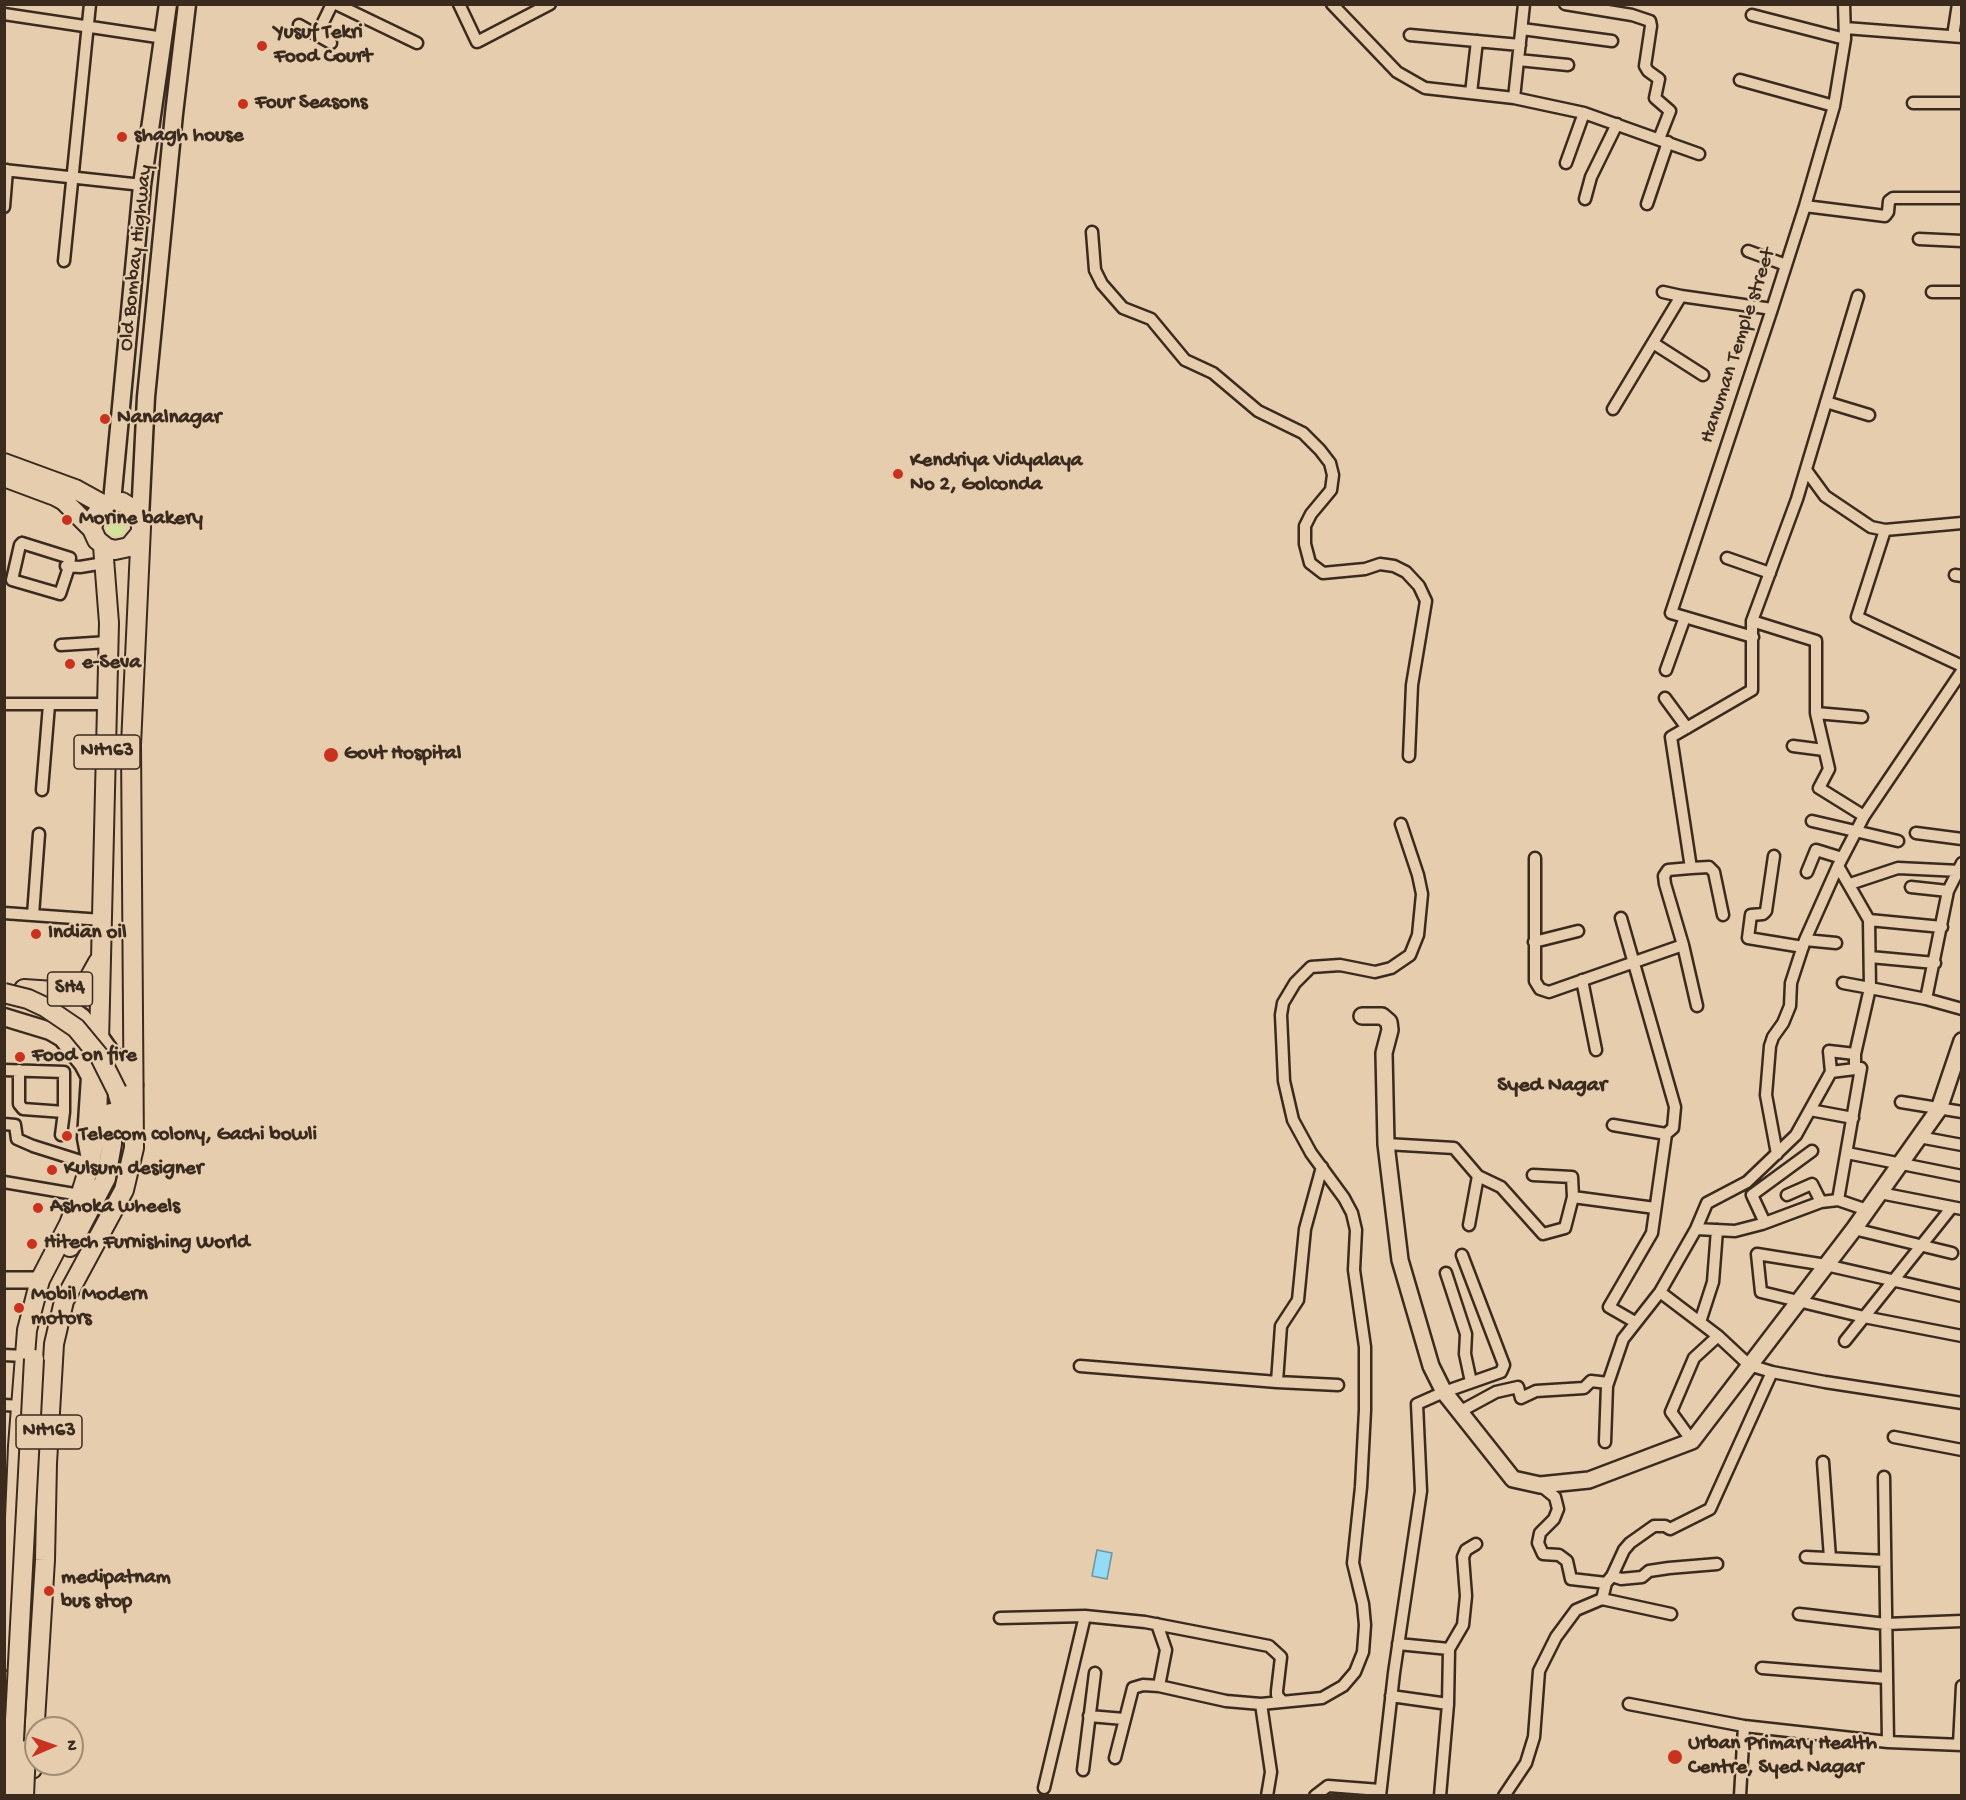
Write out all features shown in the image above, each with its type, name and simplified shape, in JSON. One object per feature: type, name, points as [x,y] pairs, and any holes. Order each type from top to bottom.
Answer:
[{"type":"highway","points":[[4,462],[108,504]]},
{"type":"highway","name":"NH163","points":[[4,477],[64,501],[92,529],[103,555],[109,623],[97,1126],[90,1164],[80,1195],[69,1224],[40,1280],[27,1330],[24,1356],[13,1405],[17,1465],[9,1559],[4,1769]]},
{"type":"highway","points":[[92,529],[94,516],[108,504],[122,502],[130,506],[139,526],[129,547],[103,555]]},
{"type":"highway","name":"NH163","points":[[30,1796],[45,1560],[52,1368],[58,1326],[64,1301],[124,1190],[134,1148],[131,745],[139,526]]},
{"type":"highway","name":"SH4","points":[[24,989],[54,991],[79,987],[92,975],[100,957]]},
{"type":"highway","points":[[4,993],[28,999],[45,1007],[61,1017],[89,1042],[110,1074],[122,1109],[124,1125],[123,1154],[117,1182],[60,1291],[48,1337],[24,1796]]},
{"type":"highway","points":[[4,1004],[40,1017],[62,1031],[81,1049],[99,1078],[110,1111],[112,1127],[110,1161],[106,1178],[49,1288],[40,1313],[36,1335],[11,1796]]},
{"type":"highway","points":[[17,1465],[47,1467]]},
{"type":"main road","name":"Old Bombay Highway","points":[[108,504],[142,185],[168,4]]},
{"type":"main road","name":"Old Bombay Highway","points":[[139,526],[146,397],[187,4]]},
{"type":"main road","points":[[136,243],[160,248]]},
{"type":"main road","points":[[4,985],[48,995],[82,1017],[134,1085]]},
{"type":"main road","points":[[48,995],[51,1002],[69,1015],[58,1036]]},
{"type":"main road","points":[[4,1017],[35,1025],[58,1036],[75,1053],[90,1077],[86,1138],[90,1164]]},
{"type":"street","points":[[26,17],[27,4]]},
{"type":"street","points":[[64,261],[90,4]]},
{"type":"street","points":[[317,35],[334,4],[417,43]]},
{"type":"street","points":[[459,4],[477,42],[531,9],[550,4]]},
{"type":"street","points":[[1332,4],[1397,72],[1425,88],[1514,98],[1584,113],[1699,154]]},
{"type":"street","points":[[1514,98],[1524,4]]},
{"type":"street","points":[[1565,4],[1632,15],[1650,21],[1646,66],[1659,79],[1655,98],[1670,111],[1647,204]]},
{"type":"street","name":"Hanuman Temple street","points":[[1685,617],[1671,613],[1772,309],[1834,106],[1845,33],[1844,4]]},
{"type":"street","points":[[1752,15],[1845,33],[1957,36],[1958,4]]},
{"type":"street","points":[[4,14],[164,38]]},
{"type":"street","points":[[298,26],[330,43]]},
{"type":"street","points":[[1521,29],[1612,41]]},
{"type":"street","points":[[1410,35],[1520,45]]},
{"type":"street","points":[[1471,93],[1478,41]]},
{"type":"street","points":[[1518,60],[1568,66]]},
{"type":"street","points":[[1740,80],[1834,106]]},
{"type":"street","points":[[1913,102],[1962,103]]},
{"type":"street","points":[[1566,163],[1584,113]]},
{"type":"street","points":[[1585,199],[1592,177],[1617,124]]},
{"type":"street","points":[[4,207],[6,170],[142,185]]},
{"type":"street","points":[[1805,206],[1885,216],[1888,212],[1889,201],[1893,198],[1962,198]]},
{"type":"street","points":[[1092,232],[1095,270],[1102,284],[1123,308],[1151,320],[1185,360],[1213,373],[1258,411],[1303,433],[1330,463],[1333,476],[1331,490],[1311,514],[1305,526],[1305,544],[1310,563],[1323,573],[1365,569],[1380,564],[1394,566],[1406,572],[1419,586],[1426,601],[1412,685],[1409,756]]},
{"type":"street","points":[[1919,239],[1962,241]]},
{"type":"street","points":[[1748,251],[1786,265]]},
{"type":"street","points":[[1663,292],[1772,309]]},
{"type":"street","points":[[1932,292],[1962,292]]},
{"type":"street","points":[[1613,409],[1681,296]]},
{"type":"street","points":[[1691,868],[1671,737],[1752,690],[1752,621],[1806,470],[1858,296]]},
{"type":"street","points":[[1653,343],[1703,375]]},
{"type":"street","points":[[1826,402],[1869,415]]},
{"type":"street","points":[[1806,470],[1826,496],[1870,527],[1885,530],[1962,523]]},
{"type":"street","points":[[1777,1154],[1766,1095],[1770,1046],[1790,1006],[1791,983],[1804,943],[1840,862],[1864,816],[1962,668],[1857,617],[1885,530]]},
{"type":"street","points":[[22,543],[69,557],[71,560],[68,567],[62,592],[58,595],[13,581],[11,577],[22,543]]},
{"type":"street","points":[[68,567],[103,555]]},
{"type":"street","points":[[1727,558],[1770,573]]},
{"type":"street","points":[[1666,670],[1685,617],[1753,637]]},
{"type":"street","points":[[1752,621],[1816,641],[1816,713],[1829,771],[1820,788],[1864,816]]},
{"type":"street","points":[[60,645],[108,642]]},
{"type":"street","points":[[1665,698],[1687,728]]},
{"type":"street","points":[[6,704],[107,704]]},
{"type":"street","points":[[42,790],[49,705]]},
{"type":"street","points":[[1816,713],[1862,717]]},
{"type":"street","points":[[1793,746],[1824,750]]},
{"type":"street","points":[[1812,821],[1898,841]]},
{"type":"street","points":[[1115,1758],[1133,1688],[1143,1685],[1159,1686],[1226,1701],[1261,1704],[1322,1698],[1343,1686],[1355,1672],[1363,1652],[1365,1624],[1363,1604],[1353,1563],[1361,1487],[1365,1410],[1365,1347],[1354,1270],[1356,1230],[1352,1213],[1339,1190],[1302,1138],[1293,1120],[1283,1062],[1281,1015],[1283,1003],[1295,982],[1311,968],[1340,965],[1375,972],[1391,968],[1410,956],[1418,934],[1422,894],[1418,874],[1401,824]]},
{"type":"street","points":[[1916,833],[1962,839]]},
{"type":"street","points":[[33,915],[39,834]]},
{"type":"street","points":[[1807,872],[1816,850],[1840,862],[1869,920],[1870,988],[1855,1054],[1855,1069]]},
{"type":"street","points":[[1774,856],[1766,911],[1763,914],[1750,915],[1748,938],[1804,943],[1836,943]]},
{"type":"street","points":[[1535,858],[1535,981],[1540,989],[1549,992],[1683,945]]},
{"type":"street","points":[[1697,1006],[1683,945],[1665,884],[1664,876],[1668,870],[1709,867],[1714,872],[1724,915]]},
{"type":"street","points":[[1850,884],[1898,868],[1961,867],[1948,891],[1926,999]]},
{"type":"street","points":[[1911,887],[1948,891]]},
{"type":"street","points":[[4,913],[102,921]]},
{"type":"street","points":[[1621,918],[1675,1107],[1672,1128],[1666,1134],[1652,1233],[1609,1307],[1635,1322]]},
{"type":"street","points":[[1869,920],[1942,927]]},
{"type":"street","points":[[1534,942],[1578,931]]},
{"type":"street","points":[[1870,957],[1935,963]]},
{"type":"street","points":[[1582,980],[1596,1050]]},
{"type":"street","points":[[1843,983],[1926,999],[1962,1009]]},
{"type":"street","points":[[1362,1016],[1382,1016],[1389,1022],[1390,1030],[1384,1053],[1386,1144],[1400,1260],[1431,1366],[1444,1392],[1513,1479],[1540,1485],[1589,1480],[1692,1441],[1854,1229],[1939,1109],[1955,1074],[1962,1041]]},
{"type":"street","points":[[1605,1442],[1608,1383],[1623,1339],[1660,1292],[1696,1229],[1707,1203],[1747,1182],[1796,1135],[1831,1072],[1829,1051],[1855,1054]]},
{"type":"street","points":[[1831,1072],[1861,1068],[1838,1200]]},
{"type":"street","points":[[4,1070],[64,1072],[64,1112],[61,1135]]},
{"type":"street","points":[[19,1070],[19,1104],[23,1109],[64,1112]]},
{"type":"street","points":[[1901,1102],[1962,1112]]},
{"type":"street","points":[[1810,1110],[1853,1118]]},
{"type":"street","points":[[4,1124],[15,1125],[17,1139],[25,1143],[90,1164]]},
{"type":"street","points":[[1613,1125],[1666,1134]]},
{"type":"street","points":[[1919,1137],[1962,1145]]},
{"type":"street","points":[[1386,1144],[1454,1148],[1478,1176],[1501,1187],[1543,1234],[1565,1228],[1573,1197],[1572,1177],[1533,1175]]},
{"type":"street","points":[[1765,1223],[1752,1196],[1812,1151]]},
{"type":"street","points":[[1848,1153],[1898,1165],[1962,1176]]},
{"type":"street","points":[[1277,1382],[1281,1326],[1298,1300],[1305,1229],[1322,1167]]},
{"type":"street","points":[[1469,1225],[1478,1176]]},
{"type":"street","points":[[4,1182],[80,1195]]},
{"type":"street","points":[[1787,1195],[1812,1184],[1821,1202]]},
{"type":"street","points":[[1880,1193],[1957,1208]]},
{"type":"street","points":[[1573,1197],[1655,1208]]},
{"type":"street","points":[[1696,1229],[1735,1231],[1765,1223],[1821,1202],[1838,1200],[1867,1209]]},
{"type":"street","points":[[1845,1341],[1922,1245],[1957,1208]]},
{"type":"street","points":[[1854,1229],[1952,1253]]},
{"type":"street","points":[[1700,1322],[1713,1282],[1717,1230]]},
{"type":"street","points":[[1962,1296],[1826,1265],[1757,1254],[1761,1292],[1864,1317],[1962,1336]]},
{"type":"street","points":[[1315,1796],[1328,1786],[1380,1793],[1398,1644],[1421,1491],[1417,1404],[1501,1371],[1504,1365],[1462,1255]]},
{"type":"street","points":[[1446,1273],[1466,1334],[1465,1354],[1471,1382]]},
{"type":"street","points":[[4,1280],[40,1280]]},
{"type":"street","points":[[1660,1292],[1718,1336],[1749,1365],[1772,1372],[1962,1403]]},
{"type":"street","points":[[1692,1441],[1671,1412],[1694,1358],[1718,1336]]},
{"type":"street","points":[[4,1355],[24,1356]]},
{"type":"street","points":[[1080,1366],[1338,1385]]},
{"type":"street","points":[[1602,1599],[1609,1579],[1630,1543],[1654,1526],[1665,1526],[1670,1529],[1710,1509],[1772,1372]]},
{"type":"street","points":[[1461,1411],[1496,1392],[1518,1387],[1521,1398],[1536,1391],[1584,1388],[1591,1381],[1608,1383]]},
{"type":"street","points":[[1894,1437],[1962,1450]]},
{"type":"street","points":[[1823,1462],[1830,1558]]},
{"type":"street","points":[[1884,1477],[1888,1742]]},
{"type":"street","points":[[1540,1485],[1555,1497],[1558,1509],[1554,1519],[1540,1533],[1538,1543],[1543,1554],[1559,1555],[1567,1561],[1571,1580],[1642,1577],[1649,1572],[1669,1568],[1717,1564]]},
{"type":"street","points":[[1440,1796],[1448,1704],[1449,1649],[1463,1625],[1466,1596],[1463,1557],[1466,1550],[1476,1544]]},
{"type":"street","points":[[1806,1557],[1885,1561]]},
{"type":"street","points":[[1504,1796],[1526,1763],[1534,1737],[1539,1671],[1557,1637],[1576,1610],[1602,1599],[1671,1614]]},
{"type":"street","points":[[1799,1614],[1886,1624],[1962,1621]]},
{"type":"street","points":[[1000,1618],[1085,1616],[1157,1624],[1269,1646],[1281,1657],[1277,1691],[1282,1701]]},
{"type":"street","points":[[1044,1788],[1085,1616]]},
{"type":"street","points":[[1157,1624],[1166,1650],[1159,1686]]},
{"type":"street","points":[[1398,1644],[1449,1649]]},
{"type":"street","points":[[1762,1668],[1887,1678]]},
{"type":"street","points":[[1083,1770],[1095,1673]]},
{"type":"street","points":[[1629,1704],[1744,1726],[1888,1742],[1960,1744],[1962,1686]]},
{"type":"street","points":[[1391,1696],[1448,1704]]},
{"type":"street","points":[[1261,1704],[1271,1772],[1267,1796]]},
{"type":"street","points":[[1089,1716],[1124,1719]]},
{"type":"street","points":[[1740,1796],[1744,1726]]},
{"type":"green space","points":[[116,516],[123,519],[126,526],[123,533],[116,536],[109,533],[106,526],[109,519]]},
{"type":"water","points":[[1097,1550],[1112,1553],[1107,1579],[1092,1576]]},
{"type":"place","name":"Yusuf Tekri Food Court","points":[[262,46]]},
{"type":"place","name":"Four Seasons","points":[[243,104]]},
{"type":"place","name":"shagh house","points":[[122,137]]},
{"type":"place","name":"Nanalnagar","points":[[105,419]]},
{"type":"place","name":"Kendriya Vidyalaya No 2, Golconda","points":[[898,474]]},
{"type":"place","name":"Morine bakery","points":[[67,520]]},
{"type":"place","name":"e-Seva","points":[[70,664]]},
{"type":"place","name":"Govt Hospital","points":[[331,755]]},
{"type":"place","name":"Indian oil","points":[[36,934]]},
{"type":"place","name":"Food on fire","points":[[20,1057]]},
{"type":"place","name":"Telecom colony, Gachi bowli","points":[[67,1136]]},
{"type":"place","name":"Kulsum designer","points":[[52,1170]]},
{"type":"place","name":"Ashoka wheels","points":[[38,1208]]},
{"type":"place","name":"Hitech Furnishing World","points":[[32,1244]]},
{"type":"place","name":"Mobil Modern motors","points":[[19,1308]]},
{"type":"place","name":"medipatnam bus stop","points":[[49,1591]]},
{"type":"place","name":"Urban Primary Health Centre, Syed Nagar","points":[[1675,1757]]},
{"type":"district","name":"Syed Nagar","points":[[1552,1087]]}]
